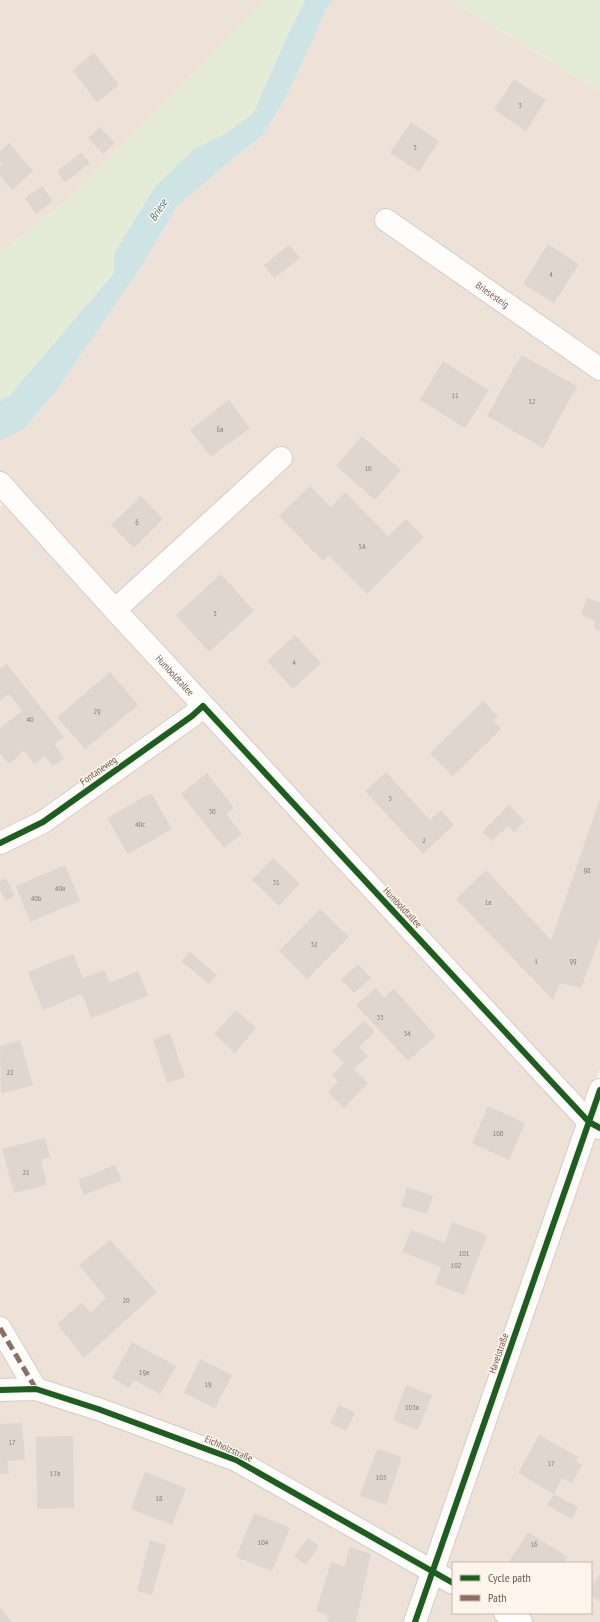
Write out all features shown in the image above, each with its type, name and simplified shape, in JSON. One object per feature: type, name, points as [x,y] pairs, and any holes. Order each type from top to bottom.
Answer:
[{"type":"street","name":"Briesesteig","points":[[386,220],[600,369]]},
{"type":"street","points":[[115,610],[282,458]]},
{"type":"street","name":"Humboldtallee","points":[[4,487],[203,706],[595,1125]]},
{"type":"street","name":"Fontaneweg","points":[[0,843],[43,822],[192,716],[203,706]]},
{"type":"street","name":"Havelstraße","points":[[415,1622],[595,1125],[600,1090]]},
{"type":"street","points":[[0,1328],[36,1389]]},
{"type":"street","name":"Eichholzstraße","points":[[0,1390],[36,1389],[98,1409],[236,1460],[452,1582]]},
{"type":"street","points":[[507,1614],[521,1622]]},
{"type":"shaded area","points":[[0,0],[265,0],[67,200],[0,253]]},
{"type":"shaded area","points":[[333,0],[450,0],[600,92],[600,1068],[580,1126],[600,1112],[600,1622],[0,1622],[0,506],[22,498],[0,471],[0,441],[24,429],[57,390],[143,264],[176,208],[230,161],[262,136],[279,109],[327,8]]},
{"type":"green space","points":[[265,0],[305,0],[287,36],[253,114],[224,134],[194,149],[114,254],[114,273],[9,396],[0,401],[0,253],[67,200]]},
{"type":"green space","points":[[450,0],[600,0],[600,92]]},
{"type":"water","name":"Briese","points":[[305,0],[333,0],[327,8],[279,109],[262,136],[230,161],[176,208],[143,264],[57,390],[24,429],[0,441],[0,401],[9,396],[114,273],[114,254],[155,187],[194,149],[224,134],[253,114],[287,36]]},
{"type":"building","points":[[94,53],[119,85],[97,102],[72,70]]},
{"type":"building","points":[[514,79],[546,100],[526,131],[494,110]]},
{"type":"building","points":[[411,122],[439,141],[419,172],[390,153]]},
{"type":"building","points":[[100,127],[115,143],[103,154],[88,138]]},
{"type":"building","points":[[9,143],[33,171],[12,190],[0,176],[0,167],[3,165],[0,162],[0,151]]},
{"type":"building","points":[[81,153],[90,163],[65,182],[57,171]]},
{"type":"building","points":[[42,186],[53,201],[36,214],[25,198]]},
{"type":"building","points":[[548,244],[579,264],[554,303],[523,284]]},
{"type":"building","points":[[289,245],[300,258],[274,278],[264,265]]},
{"type":"building","points":[[521,355],[577,386],[543,448],[487,416]]},
{"type":"building","points":[[443,361],[489,390],[465,428],[420,400]]},
{"type":"building","points":[[229,400],[250,428],[211,457],[190,430]]},
{"type":"building","points":[[362,436],[401,470],[375,500],[336,466]]},
{"type":"building","points":[[310,486],[331,507],[345,492],[388,536],[406,519],[424,537],[367,594],[328,555],[323,561],[279,516]]},
{"type":"building","points":[[141,496],[163,519],[134,548],[111,525]]},
{"type":"building","points":[[221,574],[254,611],[209,652],[176,615]]},
{"type":"building","points":[[587,598],[600,602],[600,631],[594,629],[595,621],[581,615]]},
{"type":"building","points":[[295,635],[321,663],[293,689],[267,661]]},
{"type":"building","points":[[7,664],[64,737],[54,744],[64,758],[53,766],[45,756],[34,764],[24,751],[9,764],[0,753],[0,728],[22,711],[9,694],[0,701],[0,669]]},
{"type":"building","points":[[110,672],[138,705],[85,749],[57,717]]},
{"type":"building","points":[[483,701],[498,716],[493,720],[501,729],[453,776],[430,753]]},
{"type":"building","points":[[386,772],[430,820],[441,810],[454,825],[423,854],[365,791]]},
{"type":"building","points":[[207,773],[234,808],[226,814],[242,834],[224,848],[181,794]]},
{"type":"building","points":[[151,793],[172,829],[128,854],[107,818]]},
{"type":"building","points":[[600,799],[600,937],[581,988],[560,983],[553,1000],[456,899],[486,870],[551,940]]},
{"type":"building","points":[[509,805],[525,821],[514,832],[508,826],[492,841],[482,832]]},
{"type":"building","points":[[273,858],[300,884],[279,906],[252,880]]},
{"type":"building","points":[[65,865],[80,901],[30,922],[16,886]]},
{"type":"building","points":[[6,878],[15,896],[6,901],[0,891],[0,881]]},
{"type":"building","points":[[320,909],[349,937],[307,979],[279,951]]},
{"type":"building","points":[[190,952],[217,975],[209,984],[181,961]]},
{"type":"building","points":[[73,954],[83,978],[104,970],[110,983],[138,971],[148,996],[91,1018],[82,994],[43,1010],[28,972]]},
{"type":"building","points":[[358,964],[371,978],[354,993],[341,979]]},
{"type":"building","points":[[376,988],[384,998],[394,989],[436,1036],[408,1061],[356,1005]]},
{"type":"building","points":[[236,1010],[256,1028],[235,1053],[214,1034]]},
{"type":"building","points":[[364,1020],[375,1032],[359,1047],[368,1056],[354,1069],[368,1083],[344,1108],[328,1092],[338,1082],[332,1075],[344,1063],[332,1051]]},
{"type":"building","points":[[170,1033],[185,1077],[167,1083],[153,1039]]},
{"type":"building","points":[[20,1040],[33,1085],[1,1094],[0,1046]]},
{"type":"building","points":[[488,1106],[525,1123],[509,1160],[472,1143]]},
{"type":"building","points":[[45,1138],[50,1157],[41,1160],[47,1185],[14,1193],[2,1149]]},
{"type":"building","points":[[115,1165],[122,1180],[84,1195],[78,1180]]},
{"type":"building","points":[[407,1187],[433,1196],[427,1214],[401,1206]]},
{"type":"building","points":[[452,1222],[487,1235],[464,1295],[435,1284],[441,1267],[402,1252],[411,1230],[445,1243]]},
{"type":"building","points":[[110,1240],[157,1292],[84,1358],[57,1324],[81,1303],[91,1312],[106,1298],[79,1265]]},
{"type":"building","points":[[132,1342],[176,1366],[160,1394],[134,1380],[129,1388],[112,1378]]},
{"type":"building","points":[[200,1359],[232,1375],[215,1408],[184,1393]]},
{"type":"building","points":[[406,1385],[432,1395],[418,1430],[393,1420]]},
{"type":"building","points":[[339,1405],[355,1413],[346,1431],[330,1423]]},
{"type":"building","points":[[22,1423],[25,1460],[7,1461],[9,1474],[0,1474],[0,1424]]},
{"type":"building","points":[[539,1435],[578,1457],[575,1461],[582,1465],[572,1483],[562,1478],[554,1494],[518,1473]]},
{"type":"building","points":[[73,1436],[74,1508],[37,1509],[36,1437]]},
{"type":"building","points":[[377,1449],[402,1457],[386,1505],[360,1496]]},
{"type":"building","points":[[145,1472],[186,1488],[172,1525],[131,1509]]},
{"type":"building","points":[[554,1494],[578,1507],[572,1519],[547,1505]]},
{"type":"building","points":[[254,1513],[290,1528],[272,1571],[236,1557]]},
{"type":"building","points":[[528,1532],[568,1557],[565,1562],[509,1562]]},
{"type":"building","points":[[308,1538],[319,1546],[306,1565],[294,1556]]},
{"type":"building","points":[[150,1540],[166,1545],[152,1595],[137,1591]]},
{"type":"building","points":[[350,1547],[371,1554],[356,1622],[327,1622],[329,1616],[316,1611],[331,1562],[344,1567]]},
{"type":"building","points":[[600,1574],[600,1602],[592,1597],[592,1586]]},
{"type":"building","points":[[0,1607],[12,1622],[0,1622]]},
{"type":"marked path","points":[[0,1328],[36,1389]]},
{"type":"cycle path","points":[[0,843],[43,822],[192,716],[203,706],[589,1122],[600,1128]]},
{"type":"cycle path","points":[[415,1622],[600,1090]]},
{"type":"cycle path","points":[[0,1390],[36,1389],[98,1409],[236,1460],[452,1582]]}]
